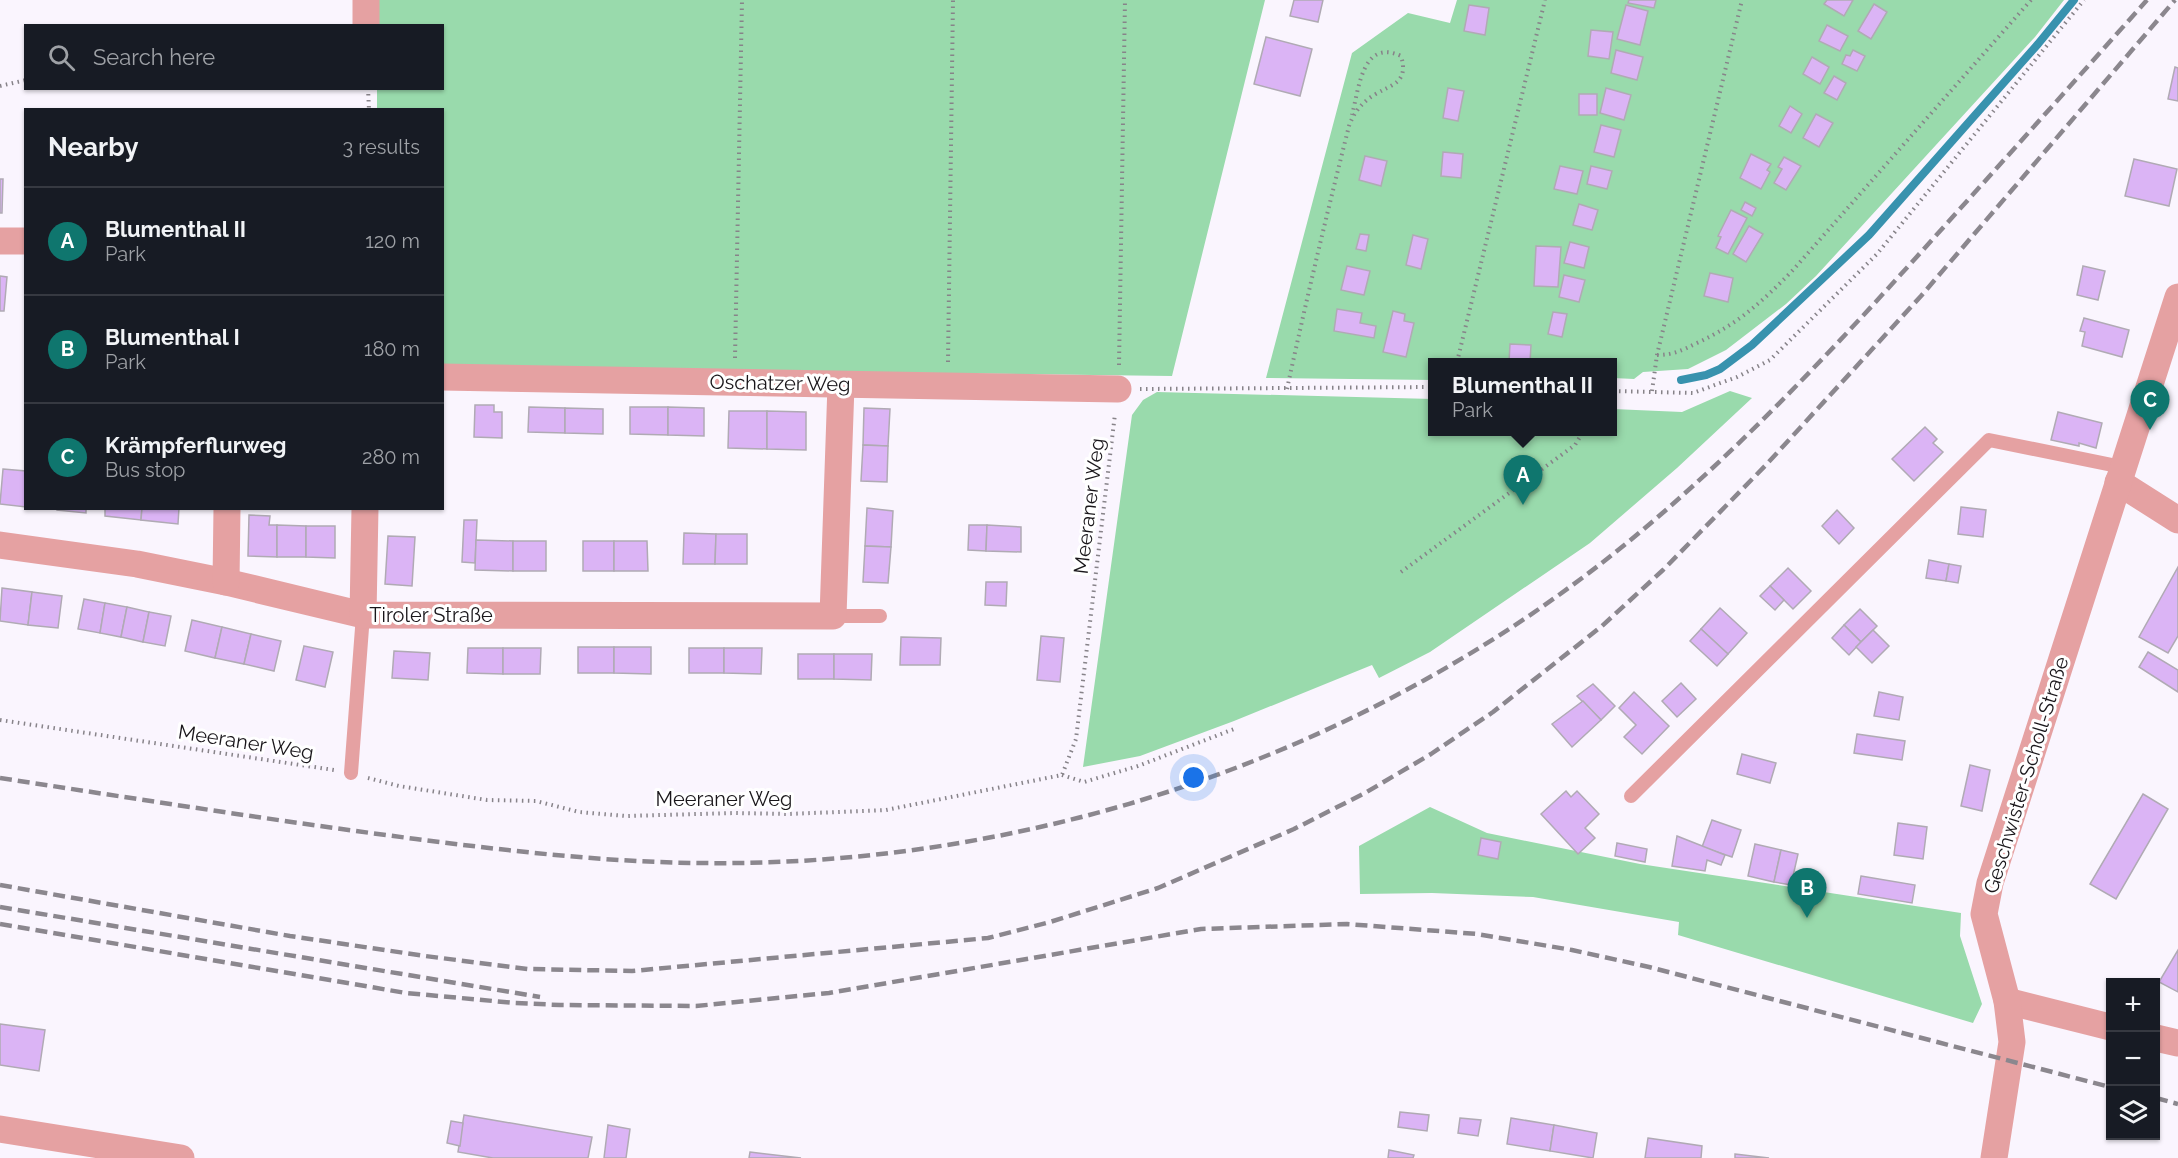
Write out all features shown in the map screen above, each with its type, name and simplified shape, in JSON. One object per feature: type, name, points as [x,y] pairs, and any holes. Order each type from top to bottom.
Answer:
[{"type":"street","points":[[0,241],[24,241]]},
{"type":"street","name":"Geschwister-Scholl-Straße","points":[[1994,1158],[2012,1042],[2007,1001],[1984,914],[1990,883],[2178,297]]},
{"type":"street","name":"Oschatzer Weg","points":[[444,377],[1119,389]]},
{"type":"street","points":[[833,616],[841,385]]},
{"type":"street","points":[[2120,475],[2178,520]]},
{"type":"street","points":[[226,582],[227,510]]},
{"type":"street","points":[[363,615],[365,510]]},
{"type":"street","name":"Tiroler Straße","points":[[0,545],[136,564],[226,582],[363,615],[833,616]]},
{"type":"street","points":[[2007,1001],[2106,1025]]},
{"type":"street","points":[[2160,1039],[2178,1043]]},
{"type":"street","points":[[0,1129],[181,1158]]},
{"type":"lane","points":[[1631,796],[1989,440],[2120,475]]},
{"type":"lane","points":[[351,773],[363,615]]},
{"type":"lane","name":"Tiroler Straße","points":[[833,616],[880,616]]},
{"type":"path","points":[[735,383],[742,0]]},
{"type":"path","points":[[948,386],[953,0]]},
{"type":"path","name":"Meeraner Weg","points":[[0,720],[351,773],[399,786],[476,798],[536,801],[579,812],[626,816],[886,810],[1062,775],[1076,739],[1119,389],[1125,0]]},
{"type":"path","points":[[1458,358],[1545,0]]},
{"type":"path","points":[[1652,391],[1657,355],[1742,0]]},
{"type":"path","points":[[1657,355],[1673,355],[1724,330],[1759,305],[1793,270],[2031,0]]},
{"type":"path","points":[[1617,391],[1693,393],[1737,377],[1770,360],[1876,254],[2084,0]]},
{"type":"path","points":[[1287,389],[1332,193],[1365,64],[1376,55],[1390,51],[1401,56],[1404,66],[1401,79],[1393,86],[1372,96],[1352,115]]},
{"type":"path","points":[[0,86],[24,81]]},
{"type":"path","points":[[368,90],[369,108]]},
{"type":"path","points":[[1119,389],[1428,387]]},
{"type":"path","points":[[1401,572],[1575,445],[1581,436]]},
{"type":"path","points":[[1062,775],[1084,782],[1138,766],[1234,729]]},
{"type":"green space","points":[[379,0],[1265,0],[1172,376],[444,367],[444,108],[377,108],[377,90],[444,90],[444,24],[378,24]]},
{"type":"green space","points":[[1457,0],[2064,0],[2035,37],[1816,276],[1786,304],[1726,350],[1688,369],[1643,372],[1634,379],[1617,378],[1617,358],[1428,358],[1428,380],[1266,378],[1352,53],[1408,13],[1450,23]]},
{"type":"green space","points":[[1730,391],[1752,398],[1677,468],[1590,543],[1430,652],[1379,678],[1372,665],[1140,756],[1083,767],[1132,415],[1143,400],[1157,392],[1428,399],[1428,436],[1617,436],[1617,409],[1682,412]]},
{"type":"green space","points":[[1430,807],[1487,833],[1640,864],[1961,913],[1960,936],[1982,1004],[1973,1023],[1678,935],[1679,922],[1533,897],[1432,893],[1360,894],[1359,846]]},
{"type":"building","points":[[1294,0],[1323,0],[1318,22],[1290,16]]},
{"type":"building","points":[[1629,0],[1656,0],[1654,8],[1628,3]]},
{"type":"building","points":[[1827,0],[1853,0],[1844,16],[1824,4]]},
{"type":"building","points":[[1874,4],[1887,12],[1871,39],[1858,31]]},
{"type":"building","points":[[1469,5],[1489,8],[1485,35],[1464,31]]},
{"type":"building","points":[[1626,5],[1648,11],[1640,45],[1617,39]]},
{"type":"building","points":[[1827,25],[1848,36],[1840,51],[1819,41]]},
{"type":"building","points":[[1591,30],[1613,32],[1609,59],[1588,56]]},
{"type":"building","points":[[1266,37],[1312,49],[1300,96],[1254,84]]},
{"type":"building","points":[[1616,50],[1643,57],[1637,80],[1611,73]]},
{"type":"building","points":[[1853,50],[1865,56],[1857,71],[1842,64],[1846,55],[1850,56]]},
{"type":"building","points":[[1812,57],[1829,67],[1820,84],[1803,74]]},
{"type":"building","points":[[2175,67],[2178,68],[2178,101],[2168,99]]},
{"type":"building","points":[[1834,76],[1846,83],[1837,100],[1824,93]]},
{"type":"building","points":[[1448,88],[1464,91],[1458,121],[1443,118]]},
{"type":"building","points":[[1606,88],[1631,95],[1624,120],[1600,113]]},
{"type":"building","points":[[1579,94],[1597,94],[1597,115],[1579,115]]},
{"type":"building","points":[[1790,106],[1802,114],[1791,133],[1779,126]]},
{"type":"building","points":[[1816,114],[1833,123],[1819,147],[1803,138]]},
{"type":"building","points":[[1601,125],[1621,130],[1614,157],[1594,152]]},
{"type":"building","points":[[1443,152],[1463,154],[1461,178],[1441,176]]},
{"type":"building","points":[[1751,154],[1771,164],[1767,170],[1770,172],[1761,189],[1740,178]]},
{"type":"building","points":[[1365,156],[1387,161],[1381,186],[1359,180]]},
{"type":"building","points":[[1784,157],[1801,166],[1786,190],[1774,183],[1782,169],[1778,167]]},
{"type":"building","points":[[2134,159],[2177,169],[2169,206],[2125,196]]},
{"type":"building","points":[[1560,166],[1583,171],[1577,194],[1554,189]]},
{"type":"building","points":[[1591,166],[1612,171],[1607,189],[1587,184]]},
{"type":"building","points":[[0,179],[3,179],[2,213],[0,213]]},
{"type":"building","points":[[1745,202],[1756,208],[1752,216],[1741,210]]},
{"type":"building","points":[[1579,204],[1598,210],[1592,230],[1573,225]]},
{"type":"building","points":[[1731,210],[1747,218],[1728,254],[1716,248],[1721,237],[1718,236]]},
{"type":"building","points":[[1749,226],[1763,234],[1746,262],[1733,254]]},
{"type":"building","points":[[1360,234],[1369,235],[1366,251],[1356,249]]},
{"type":"building","points":[[1413,235],[1428,239],[1421,269],[1406,265]]},
{"type":"building","points":[[1570,242],[1589,247],[1584,268],[1564,263]]},
{"type":"building","points":[[1536,246],[1561,247],[1558,287],[1534,286]]},
{"type":"building","points":[[1347,266],[1370,271],[1364,295],[1341,290]]},
{"type":"building","points":[[2083,266],[2105,271],[2098,300],[2077,295]]},
{"type":"building","points":[[1710,273],[1733,278],[1728,302],[1704,296]]},
{"type":"building","points":[[1564,275],[1585,280],[1579,302],[1559,297]]},
{"type":"building","points":[[0,276],[7,277],[4,311],[0,311]]},
{"type":"building","points":[[1337,309],[1362,313],[1360,323],[1376,326],[1374,338],[1334,331]]},
{"type":"building","points":[[1393,311],[1405,314],[1404,321],[1414,323],[1406,357],[1383,352]]},
{"type":"building","points":[[1553,312],[1567,314],[1562,337],[1548,334]]},
{"type":"building","points":[[2084,318],[2129,330],[2122,357],[2082,346],[2085,332],[2080,331]]},
{"type":"building","points":[[1510,344],[1531,345],[1530,358],[1509,358]]},
{"type":"building","points":[[475,405],[494,405],[494,412],[502,412],[502,438],[474,437]]},
{"type":"building","points":[[529,407],[565,408],[565,433],[528,432]]},
{"type":"building","points":[[630,407],[668,407],[668,435],[630,434]]},
{"type":"building","points":[[668,407],[704,408],[704,436],[668,435]]},
{"type":"building","points":[[565,408],[603,409],[603,434],[565,433]]},
{"type":"building","points":[[864,408],[890,409],[888,446],[863,445]]},
{"type":"building","points":[[729,411],[767,411],[767,449],[728,448]]},
{"type":"building","points":[[767,411],[806,412],[806,450],[767,449]]},
{"type":"building","points":[[2058,412],[2102,423],[2096,448],[2079,443],[2079,446],[2051,440]]},
{"type":"building","points":[[1925,427],[1937,439],[1933,443],[1943,452],[1914,481],[1892,459]]},
{"type":"building","points":[[863,445],[888,446],[887,482],[861,481]]},
{"type":"building","points":[[3,469],[24,471],[24,507],[0,504]]},
{"type":"building","points":[[1961,507],[1986,510],[1983,537],[1958,534]]},
{"type":"building","points":[[867,508],[893,511],[891,547],[865,546]]},
{"type":"building","points":[[57,510],[86,510],[86,513]]},
{"type":"building","points":[[105,510],[142,510],[141,520],[105,516]]},
{"type":"building","points":[[142,510],[179,510],[178,524],[141,520]]},
{"type":"building","points":[[1837,510],[1854,528],[1839,544],[1822,526]]},
{"type":"building","points":[[249,515],[270,516],[269,525],[277,525],[277,557],[248,556]]},
{"type":"building","points":[[464,520],[477,520],[475,563],[462,562]]},
{"type":"building","points":[[277,525],[306,526],[306,557],[277,557]]},
{"type":"building","points":[[969,525],[987,525],[986,551],[968,550]]},
{"type":"building","points":[[987,525],[1021,527],[1021,552],[986,551]]},
{"type":"building","points":[[306,526],[335,526],[335,558],[306,557]]},
{"type":"building","points":[[684,533],[716,534],[715,564],[683,564]]},
{"type":"building","points":[[716,534],[747,534],[747,564],[715,564]]},
{"type":"building","points":[[388,536],[415,537],[412,586],[385,584]]},
{"type":"building","points":[[476,540],[513,541],[513,571],[475,570]]},
{"type":"building","points":[[513,541],[546,541],[546,571],[513,571]]},
{"type":"building","points":[[583,541],[614,541],[614,571],[583,571]]},
{"type":"building","points":[[614,541],[647,541],[648,571],[614,571]]},
{"type":"building","points":[[865,546],[891,547],[888,583],[863,582]]},
{"type":"building","points":[[1929,560],[1949,564],[1946,581],[1926,578]]},
{"type":"building","points":[[1949,564],[1961,566],[1958,583],[1946,581]]},
{"type":"building","points":[[2178,567],[2178,636],[2168,653],[2139,637]]},
{"type":"building","points":[[1788,568],[1811,591],[1793,609],[1770,586]]},
{"type":"building","points":[[986,582],[1007,582],[1006,606],[985,605]]},
{"type":"building","points":[[1770,586],[1784,600],[1775,610],[1760,596]]},
{"type":"building","points":[[2,588],[32,592],[28,625],[0,621]]},
{"type":"building","points":[[32,592],[62,596],[58,628],[28,625]]},
{"type":"building","points":[[84,599],[105,603],[100,633],[78,629]]},
{"type":"building","points":[[105,603],[127,607],[121,637],[100,633]]},
{"type":"building","points":[[127,607],[149,612],[143,642],[121,637]]},
{"type":"building","points":[[1720,608],[1747,633],[1728,654],[1701,629]]},
{"type":"building","points":[[1860,609],[1877,626],[1861,642],[1844,625]]},
{"type":"building","points":[[149,612],[171,616],[165,646],[143,642]]},
{"type":"building","points":[[192,620],[222,627],[215,658],[185,651]]},
{"type":"building","points":[[1844,625],[1861,642],[1849,655],[1832,638]]},
{"type":"building","points":[[222,627],[251,634],[244,664],[215,658]]},
{"type":"building","points":[[1701,629],[1728,654],[1717,666],[1690,641]]},
{"type":"building","points":[[1873,630],[1889,646],[1872,663],[1856,647]]},
{"type":"building","points":[[251,634],[281,641],[274,671],[244,664]]},
{"type":"building","points":[[1041,636],[1064,638],[1060,682],[1037,680]]},
{"type":"building","points":[[901,637],[941,638],[940,665],[900,665]]},
{"type":"building","points":[[304,646],[333,652],[325,687],[296,680]]},
{"type":"building","points":[[578,647],[614,647],[614,673],[578,673]]},
{"type":"building","points":[[614,647],[651,647],[651,674],[614,673]]},
{"type":"building","points":[[468,648],[503,648],[503,674],[467,673]]},
{"type":"building","points":[[503,648],[541,648],[540,674],[503,674]]},
{"type":"building","points":[[689,648],[724,648],[724,673],[689,673]]},
{"type":"building","points":[[724,648],[762,648],[761,674],[724,673]]},
{"type":"building","points":[[394,651],[430,653],[428,680],[392,678]]},
{"type":"building","points":[[2148,652],[2178,670],[2178,692],[2139,667]]},
{"type":"building","points":[[798,654],[834,654],[834,679],[798,679]]},
{"type":"building","points":[[834,654],[872,654],[871,680],[834,679]]},
{"type":"building","points":[[1681,683],[1696,699],[1677,717],[1662,701]]},
{"type":"building","points":[[1593,684],[1615,706],[1601,720],[1577,696]]},
{"type":"building","points":[[1634,692],[1669,726],[1642,754],[1624,737],[1636,725],[1619,708]]},
{"type":"building","points":[[1879,692],[1903,697],[1899,720],[1874,716]]},
{"type":"building","points":[[1583,701],[1601,720],[1572,747],[1552,724]]},
{"type":"building","points":[[1857,734],[1905,741],[1902,760],[1854,753]]},
{"type":"building","points":[[1742,754],[1776,763],[1770,783],[1737,774]]},
{"type":"building","points":[[1970,765],[1990,770],[1982,811],[1961,806]]},
{"type":"building","points":[[1566,791],[1571,797],[1577,791],[1599,814],[1585,828],[1595,838],[1578,854],[1541,814]]},
{"type":"building","points":[[2143,794],[2168,809],[2116,899],[2090,884]]},
{"type":"building","points":[[1712,820],[1741,830],[1732,857],[1702,847]]},
{"type":"building","points":[[1898,823],[1927,827],[1923,859],[1894,855]]},
{"type":"building","points":[[1677,836],[1725,855],[1721,865],[1707,860],[1705,871],[1672,866]]},
{"type":"building","points":[[1481,838],[1501,842],[1498,859],[1478,855]]},
{"type":"building","points":[[1617,843],[1647,849],[1645,862],[1615,856]]},
{"type":"building","points":[[1755,844],[1781,850],[1774,882],[1748,876]]},
{"type":"building","points":[[1781,850],[1798,854],[1791,885],[1774,882]]},
{"type":"building","points":[[1861,876],[1915,885],[1912,903],[1858,894]]},
{"type":"building","points":[[2178,950],[2178,992],[2160,983]]},
{"type":"building","points":[[0,1024],[45,1030],[39,1071],[0,1065]]},
{"type":"building","points":[[1400,1112],[1429,1115],[1427,1131],[1398,1127]]},
{"type":"building","points":[[464,1115],[592,1137],[588,1158],[493,1158],[458,1152]]},
{"type":"building","points":[[1460,1118],[1481,1120],[1478,1136],[1458,1133]]},
{"type":"building","points":[[1511,1118],[1554,1125],[1550,1151],[1507,1144]]},
{"type":"building","points":[[451,1121],[463,1123],[460,1146],[447,1143]]},
{"type":"building","points":[[608,1125],[630,1129],[626,1158],[604,1158]]},
{"type":"building","points":[[1554,1125],[1597,1133],[1593,1158],[1550,1151]]},
{"type":"building","points":[[1648,1138],[1702,1146],[1701,1158],[1645,1158]]},
{"type":"building","points":[[1389,1150],[1414,1155],[1413,1158],[1388,1158]]},
{"type":"building","points":[[750,1152],[801,1158],[749,1158]]},
{"type":"building","points":[[1735,1154],[1769,1158],[1735,1158]]},
{"type":"waterway","points":[[1681,380],[1706,375],[1720,369],[1752,345],[1869,235],[2074,0]]},
{"type":"railway","points":[[0,778],[364,832],[522,852],[699,863],[827,859],[954,844],[1080,817],[1202,780],[1321,732],[1435,674],[1543,606],[1645,528],[1725,456],[1840,341],[2147,0]]},
{"type":"railway","points":[[0,885],[290,936],[425,956],[528,969],[632,971],[988,938],[1050,922],[1158,888],[1294,829],[1365,793],[1431,754],[1493,712],[1602,626],[1663,570],[1765,466],[1921,296],[2175,0]]},
{"type":"railway","points":[[0,907],[540,997]]},
{"type":"railway","points":[[0,924],[406,993],[515,1003],[696,1006],[829,993],[1201,929],[1347,924],[1477,934],[1572,950],[1649,967],[2106,1086]]},
{"type":"railway","points":[[2160,1099],[2178,1104]]},
{"type":"place","name":"Krämpferflurweg","points":[[2150,430]]},
{"type":"place","name":"Blumenthal II","points":[[1523,505]]},
{"type":"place","name":"Blumenthal I","points":[[1807,918]]}]
